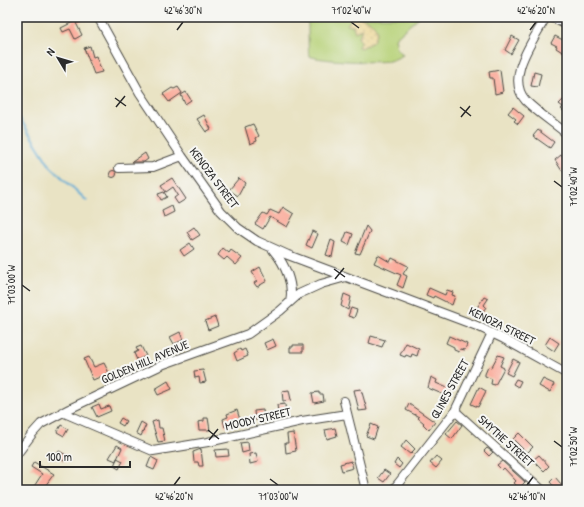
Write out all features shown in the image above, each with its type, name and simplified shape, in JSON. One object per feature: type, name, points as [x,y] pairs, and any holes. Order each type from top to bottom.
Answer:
[{"type":"street","name":"KENOZA STREET","points":[[98,17],[129,76],[182,156],[225,215],[251,237],[271,248],[446,313],[492,333],[567,374]]},
{"type":"street","points":[[546,17],[521,65],[517,85],[526,100],[567,134]]},
{"type":"street","points":[[551,17],[567,25]]},
{"type":"street","points":[[119,168],[153,166],[182,156]]},
{"type":"street","points":[[271,248],[282,262],[292,288],[290,302]]},
{"type":"street","name":"GOLDEN HILL AVENUE","points":[[17,454],[28,438],[41,424],[62,412],[164,364],[248,334],[304,292],[346,277]]},
{"type":"street","name":"GLINES STREET","points":[[393,490],[454,411],[492,333]]},
{"type":"street","points":[[344,401],[366,490]]},
{"type":"street","name":"SMYTHE STREET","points":[[454,411],[542,490]]},
{"type":"street","name":"MOODY STREET","points":[[62,412],[154,451],[216,440],[302,421],[347,414]]},
{"type":"green space","points":[[308,17],[419,17],[395,38],[397,48],[403,55],[389,61],[372,62],[315,58],[309,56]]},
{"type":"sand","points":[[352,17],[364,19],[373,25],[377,31],[373,42],[361,48],[358,47],[361,41],[358,38],[362,29],[355,32],[353,26],[347,25]]},
{"type":"building","points":[[70,17],[80,17],[82,21],[76,23],[82,35],[75,39],[70,29],[63,32],[61,28],[73,22]]},
{"type":"building","points":[[512,36],[519,40],[511,54],[505,50]]},
{"type":"building","points":[[555,36],[567,42],[567,55],[551,43]]},
{"type":"building","points":[[90,46],[93,57],[96,56],[102,72],[94,74],[84,48]]},
{"type":"building","points":[[500,70],[503,92],[495,94],[493,78],[490,78],[489,72]]},
{"type":"building","points":[[534,72],[541,74],[538,87],[531,86]]},
{"type":"building","points":[[178,87],[182,93],[169,102],[163,94],[172,88],[174,89]]},
{"type":"building","points":[[186,92],[191,100],[185,104],[181,95]]},
{"type":"building","points":[[563,100],[567,103],[567,114],[561,109],[563,107],[559,104]]},
{"type":"building","points":[[513,107],[524,116],[518,124],[514,121],[516,119],[508,113]]},
{"type":"building","points":[[204,115],[211,129],[206,132],[197,119]]},
{"type":"building","points":[[253,124],[259,136],[256,138],[257,141],[250,144],[245,127]]},
{"type":"building","points":[[538,130],[554,142],[550,148],[533,136]]},
{"type":"building","points":[[145,153],[148,159],[144,162],[132,162]]},
{"type":"building","points":[[561,155],[567,164],[567,174],[562,171],[555,160]]},
{"type":"building","points":[[113,170],[116,171],[116,177],[113,178],[110,177],[109,174],[110,171]]},
{"type":"building","points":[[172,178],[186,199],[178,204],[174,198],[178,195],[173,187],[166,192],[161,185]]},
{"type":"building","points":[[239,178],[245,183],[238,196],[229,190]]},
{"type":"building","points":[[164,192],[167,197],[161,200],[158,194]]},
{"type":"building","points":[[172,206],[174,212],[164,217],[162,211]]},
{"type":"building","points":[[283,207],[294,214],[287,227],[270,217],[263,229],[255,224],[263,213],[267,215],[270,210],[279,214]]},
{"type":"building","points":[[366,226],[370,231],[360,254],[355,253]]},
{"type":"building","points":[[194,227],[200,235],[192,240],[187,232]]},
{"type":"building","points":[[312,231],[318,234],[312,248],[306,245]]},
{"type":"building","points":[[347,232],[353,234],[349,245],[343,242]]},
{"type":"building","points":[[331,240],[335,242],[332,257],[326,255]]},
{"type":"building","points":[[190,243],[194,249],[184,256],[180,250]]},
{"type":"building","points":[[223,248],[229,253],[231,250],[242,258],[236,265],[227,257],[224,260],[218,255]]},
{"type":"building","points":[[378,255],[390,262],[392,258],[408,266],[403,274],[407,276],[403,288],[397,285],[401,275],[374,263]]},
{"type":"building","points":[[260,267],[267,281],[257,287],[254,283],[257,281],[252,272]]},
{"type":"building","points":[[429,288],[445,295],[447,290],[453,292],[452,295],[455,296],[452,305],[434,296],[433,298],[426,295]]},
{"type":"building","points":[[344,294],[351,297],[348,310],[341,306]]},
{"type":"building","points":[[484,297],[488,299],[484,305],[486,307],[480,316],[474,312]]},
{"type":"building","points":[[351,308],[357,310],[354,318],[348,316]]},
{"type":"building","points":[[215,317],[218,326],[208,330],[205,321]]},
{"type":"building","points":[[180,332],[183,340],[174,344],[170,337]]},
{"type":"building","points":[[371,336],[385,340],[382,347],[369,343]]},
{"type":"building","points":[[449,336],[467,344],[465,350],[460,349],[459,352],[454,350],[454,347],[446,343]]},
{"type":"building","points":[[550,337],[559,343],[554,351],[545,345]]},
{"type":"building","points":[[273,339],[276,346],[267,350],[264,343]]},
{"type":"building","points":[[406,343],[419,349],[417,356],[412,354],[411,357],[406,355],[405,357],[400,355]]},
{"type":"building","points":[[293,345],[303,345],[303,352],[290,352],[290,347],[293,347]]},
{"type":"building","points":[[141,346],[146,356],[137,360],[134,353],[138,351],[136,348]]},
{"type":"building","points":[[240,349],[241,351],[245,349],[248,356],[237,361],[234,353]]},
{"type":"building","points":[[498,355],[504,357],[500,366],[504,368],[495,385],[491,384],[492,379],[485,376],[485,374],[488,367],[491,368]]},
{"type":"building","points":[[89,357],[94,367],[104,363],[109,373],[93,380],[84,359]]},
{"type":"building","points":[[513,359],[519,362],[512,376],[506,373]]},
{"type":"building","points":[[203,370],[206,382],[200,383],[199,377],[195,378],[194,371]]},
{"type":"building","points":[[431,377],[437,380],[436,383],[452,390],[449,397],[428,388]]},
{"type":"building","points":[[516,379],[521,381],[518,387],[513,384]]},
{"type":"building","points":[[543,379],[554,384],[550,392],[539,386]]},
{"type":"building","points":[[168,381],[172,389],[158,395],[155,389]]},
{"type":"building","points":[[479,387],[486,391],[478,407],[471,404]]},
{"type":"building","points":[[361,389],[367,410],[359,411],[354,390]]},
{"type":"building","points":[[289,390],[291,400],[283,401],[282,391]]},
{"type":"building","points":[[319,392],[319,394],[323,394],[324,401],[314,403],[312,393]]},
{"type":"building","points":[[99,404],[101,409],[109,406],[111,411],[97,417],[92,407]]},
{"type":"building","points":[[285,404],[286,417],[279,418],[277,405]]},
{"type":"building","points":[[409,404],[435,422],[429,430],[418,418],[419,417],[406,410]]},
{"type":"building","points":[[237,410],[240,420],[236,421],[236,424],[225,427],[223,419],[228,417],[227,414]]},
{"type":"building","points":[[263,410],[264,419],[255,420],[254,411]]},
{"type":"building","points":[[121,418],[126,421],[123,426],[118,423]]},
{"type":"building","points":[[204,418],[208,418],[210,430],[199,430],[198,422],[204,421]]},
{"type":"building","points":[[158,420],[159,428],[162,428],[165,441],[158,442],[152,422]]},
{"type":"building","points":[[457,421],[462,425],[452,439],[446,434]]},
{"type":"building","points":[[141,422],[146,425],[141,436],[136,433]]},
{"type":"building","points":[[371,424],[378,427],[374,439],[366,436]]},
{"type":"building","points":[[61,425],[68,429],[64,436],[57,432]]},
{"type":"building","points":[[335,428],[337,436],[327,439],[325,430]]},
{"type":"building","points":[[293,433],[296,451],[286,453],[285,443],[288,443],[287,434]]},
{"type":"building","points":[[519,433],[533,447],[527,453],[513,439]]},
{"type":"building","points":[[406,440],[415,449],[410,454],[401,447]]},
{"type":"building","points":[[248,442],[249,451],[242,453],[240,443]]},
{"type":"building","points":[[117,445],[122,448],[116,461],[109,458]]},
{"type":"building","points":[[487,448],[493,452],[489,456],[484,451]]},
{"type":"building","points":[[201,449],[203,466],[199,466],[198,462],[194,462],[193,452]]},
{"type":"building","points":[[228,449],[229,456],[216,457],[215,450]]},
{"type":"building","points":[[59,451],[68,456],[64,461],[56,456]]},
{"type":"building","points":[[256,453],[258,462],[250,464],[249,454]]},
{"type":"building","points":[[539,455],[549,466],[544,471],[533,460]]},
{"type":"building","points":[[436,456],[442,461],[436,468],[430,463]]},
{"type":"building","points":[[151,457],[158,461],[154,470],[147,467]]},
{"type":"building","points":[[117,458],[123,461],[119,469],[114,466]]},
{"type":"building","points":[[397,459],[402,464],[399,468],[394,464]]},
{"type":"building","points":[[351,461],[353,468],[342,471],[340,464]]},
{"type":"building","points":[[502,461],[525,482],[519,488],[514,483],[516,481],[504,468],[502,470],[497,465]]},
{"type":"building","points":[[34,462],[54,474],[42,490],[33,488],[42,474],[31,467]]},
{"type":"building","points":[[384,470],[390,474],[384,482],[378,478]]},
{"type":"building","points":[[555,477],[561,484],[563,483],[567,490],[557,490],[550,482]]},
{"type":"waterway","points":[[17,114],[50,166],[87,201]]}]
